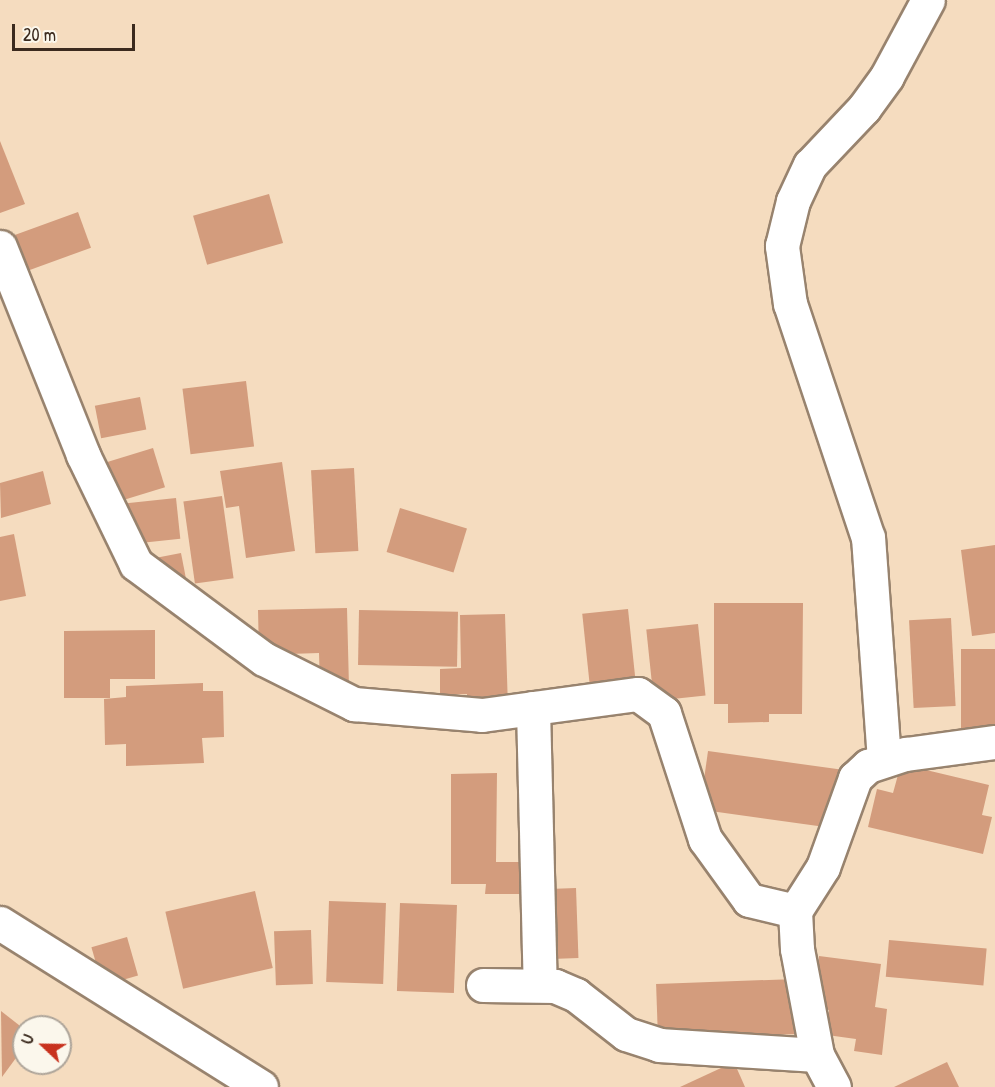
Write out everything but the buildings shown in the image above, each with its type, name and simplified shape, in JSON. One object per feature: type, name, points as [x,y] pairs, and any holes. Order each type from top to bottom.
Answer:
[{"type":"street","points":[[884,760],[868,538],[790,304],[782,246],[793,201],[810,165],[864,108],[887,76],[928,0]]},
{"type":"street","points":[[0,247],[83,454],[136,564],[264,659],[354,704],[482,715],[638,694],[652,702],[664,713],[705,839],[749,900],[795,911]]},
{"type":"street","points":[[533,708],[540,985]]},
{"type":"street","points":[[834,1087],[817,1055],[797,949],[795,911],[824,867],[855,778],[868,766],[884,760],[995,742]]},
{"type":"street","points":[[0,923],[261,1087]]},
{"type":"street","points":[[483,985],[555,986],[576,995],[626,1034],[659,1045],[817,1055]]}]
